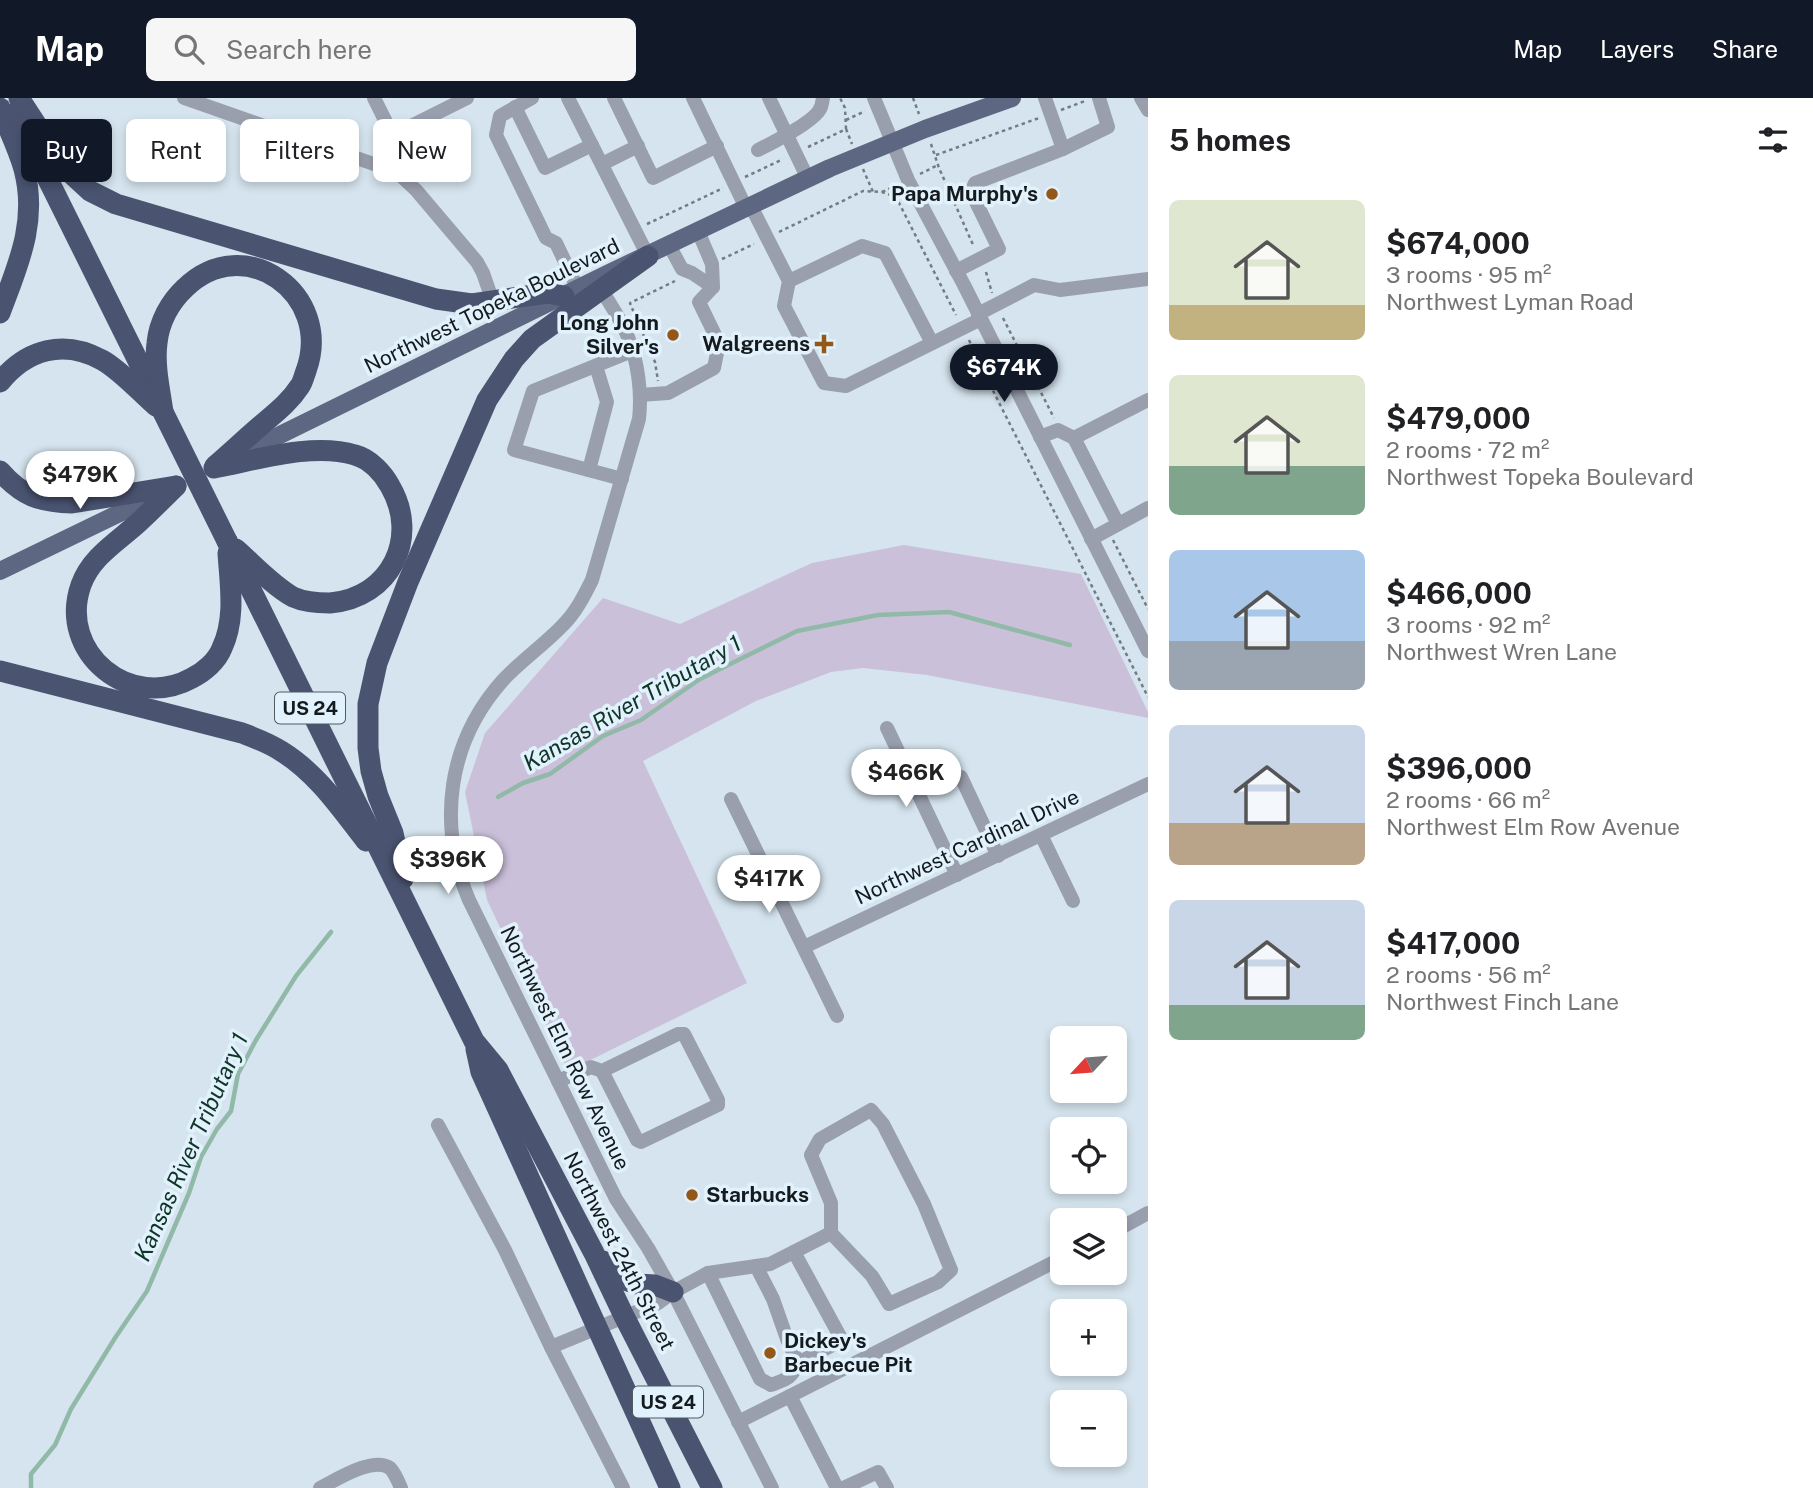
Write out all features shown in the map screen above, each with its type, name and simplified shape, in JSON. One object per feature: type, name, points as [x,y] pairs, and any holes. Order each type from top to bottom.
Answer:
[{"type":"highway","points":[[9,101],[64,167],[90,191],[116,204],[425,297],[471,303],[547,293],[571,293]]},
{"type":"highway","points":[[0,313],[20,260],[27,234],[29,210],[9,101]]},
{"type":"highway","name":"US 24","points":[[9,101],[227,541]]},
{"type":"highway","points":[[409,908],[393,833],[371,771],[368,704],[377,663],[413,570],[495,386],[532,339],[599,284],[648,256]]},
{"type":"highway","points":[[163,412],[156,361],[157,343],[168,309],[178,294],[192,281],[205,272],[223,267],[249,267],[282,281],[295,293],[308,317],[312,334],[311,359],[301,384],[285,405],[214,468]]},
{"type":"highway","points":[[0,382],[15,366],[30,356],[51,349],[70,349],[104,361],[163,412]]},
{"type":"highway","points":[[214,468],[315,449],[358,455],[372,464],[386,479],[401,509],[402,535],[396,561],[382,579],[369,589],[341,601],[316,603],[295,598],[275,584],[227,541]]},
{"type":"highway","points":[[0,471],[25,494],[55,502],[72,503],[176,486]]},
{"type":"highway","points":[[176,486],[97,558],[81,585],[78,599],[79,629],[93,659],[105,671],[137,687],[175,686],[201,673],[222,651],[230,620],[232,605],[227,541]]},
{"type":"highway","name":"Northwest 24th Street","points":[[227,541],[474,1041],[481,1072],[670,1488]]},
{"type":"highway","points":[[0,671],[242,733],[282,751],[316,779],[393,875]]},
{"type":"highway","name":"Northwest 24th Street","points":[[474,1041],[498,1070],[712,1488]]},
{"type":"highway","points":[[594,1253],[628,1281],[655,1285],[673,1292]]},
{"type":"main road","name":"Northwest Topeka Boulevard","points":[[648,256],[857,156],[1012,98]]},
{"type":"main road","name":"Northwest Topeka Boulevard","points":[[0,571],[571,293],[599,284]]},
{"type":"street","points":[[184,98],[373,164]]},
{"type":"street","points":[[374,98],[385,119]]},
{"type":"street","points":[[425,119],[467,98]]},
{"type":"street","points":[[532,98],[500,116],[496,135],[546,238],[555,243],[571,293]]},
{"type":"street","points":[[568,98],[648,256]]},
{"type":"street","points":[[614,98],[653,178],[716,146]]},
{"type":"street","points":[[693,98],[734,183],[789,281],[783,306],[824,383],[846,386],[932,343],[1034,285],[1060,290],[1148,279]]},
{"type":"street","points":[[769,98],[808,179]]},
{"type":"street","points":[[758,150],[787,136],[819,112],[823,98]]},
{"type":"street","points":[[874,98],[908,180],[1148,651]]},
{"type":"street","points":[[1045,98],[1063,149]]},
{"type":"street","points":[[1141,98],[1148,110]]},
{"type":"street","points":[[956,271],[999,248],[971,192],[975,183],[1063,149],[1108,127],[1093,99]]},
{"type":"street","points":[[515,107],[545,168],[592,145]]},
{"type":"street","points":[[602,164],[638,146]]},
{"type":"street","points":[[408,182],[477,262],[493,302]]},
{"type":"street","points":[[640,395],[668,393],[714,368],[719,344],[699,302],[713,286],[712,264],[698,231]]},
{"type":"street","points":[[669,245],[682,269],[713,286]]},
{"type":"street","points":[[789,281],[862,246],[886,253],[932,343]]},
{"type":"street","name":"Northwest Elm Row Avenue","points":[[599,284],[628,335],[640,395],[639,419],[587,592],[564,624],[503,680],[474,721],[462,748],[452,790],[451,834],[462,884],[558,1081],[616,1199],[673,1292],[772,1488]]},
{"type":"street","points":[[622,479],[514,450],[533,391],[632,351]]},
{"type":"street","points":[[589,470],[607,402],[596,366]]},
{"type":"street","points":[[1074,438],[1148,400]]},
{"type":"street","points":[[1040,437],[1058,429],[1074,438],[1118,524]]},
{"type":"street","points":[[1091,539],[1148,508]]},
{"type":"street","points":[[887,729],[957,875]]},
{"type":"street","points":[[916,790],[945,775],[961,777],[998,856]]},
{"type":"street","name":"Northwest Cardinal Drive","points":[[804,947],[1148,784]]},
{"type":"street","points":[[731,799],[837,1016]]},
{"type":"street","points":[[1041,835],[1073,901]]},
{"type":"street","points":[[558,1081],[591,1067],[602,1071],[637,1140],[641,1142],[718,1105],[718,1100],[684,1034],[678,1034],[602,1071]]},
{"type":"street","points":[[872,1110],[883,1124],[925,1204],[951,1270],[938,1282],[889,1304],[872,1276],[831,1233],[831,1203],[811,1155],[820,1139],[872,1110]]},
{"type":"street","points":[[438,1125],[505,1250],[623,1488]]},
{"type":"street","points":[[1127,1224],[1148,1213]]},
{"type":"street","points":[[551,1347],[659,1303],[708,1273],[770,1264],[831,1233]]},
{"type":"street","points":[[708,1273],[760,1379],[771,1385],[788,1379],[801,1361],[842,1340],[794,1252]]},
{"type":"street","points":[[738,1422],[1050,1264]]},
{"type":"street","points":[[756,1266],[773,1298],[787,1339],[817,1383]]},
{"type":"street","points":[[790,1396],[837,1488]]},
{"type":"street","points":[[320,1488],[364,1466],[376,1464],[391,1469],[401,1488]]},
{"type":"street","points":[[843,1488],[878,1472],[887,1488]]},
{"type":"path","points":[[645,225],[846,129],[845,108],[840,98]]},
{"type":"path","points":[[992,293],[987,274],[935,155],[1093,99]]},
{"type":"path","points":[[975,353],[1148,697]]},
{"type":"shaded area","points":[[904,545],[1081,574],[1148,712],[1148,718],[927,675],[863,668],[831,672],[756,701],[643,761],[747,983],[568,1071],[487,900],[465,792],[485,733],[603,598],[680,624],[812,563]]},
{"type":"waterway","name":"Kansas River Tributary 1","points":[[498,797],[523,783],[550,774],[603,736],[641,720],[700,679],[797,631],[878,615],[949,612],[1070,645]]},
{"type":"waterway","name":"Kansas River Tributary 1","points":[[31,1488],[31,1474],[55,1445],[71,1409],[147,1291],[189,1193],[201,1157],[231,1111],[238,1074],[256,1040],[296,976],[331,932]]},
{"type":"place","name":"Papa Murphy's","points":[[1052,194]]},
{"type":"place","name":"Long John Silver's","points":[[673,335]]},
{"type":"place","name":"Walgreens","points":[[824,344]]},
{"type":"place","name":"Starbucks","points":[[692,1195]]},
{"type":"place","name":"Dickey's Barbecue Pit","points":[[770,1353]]}]
